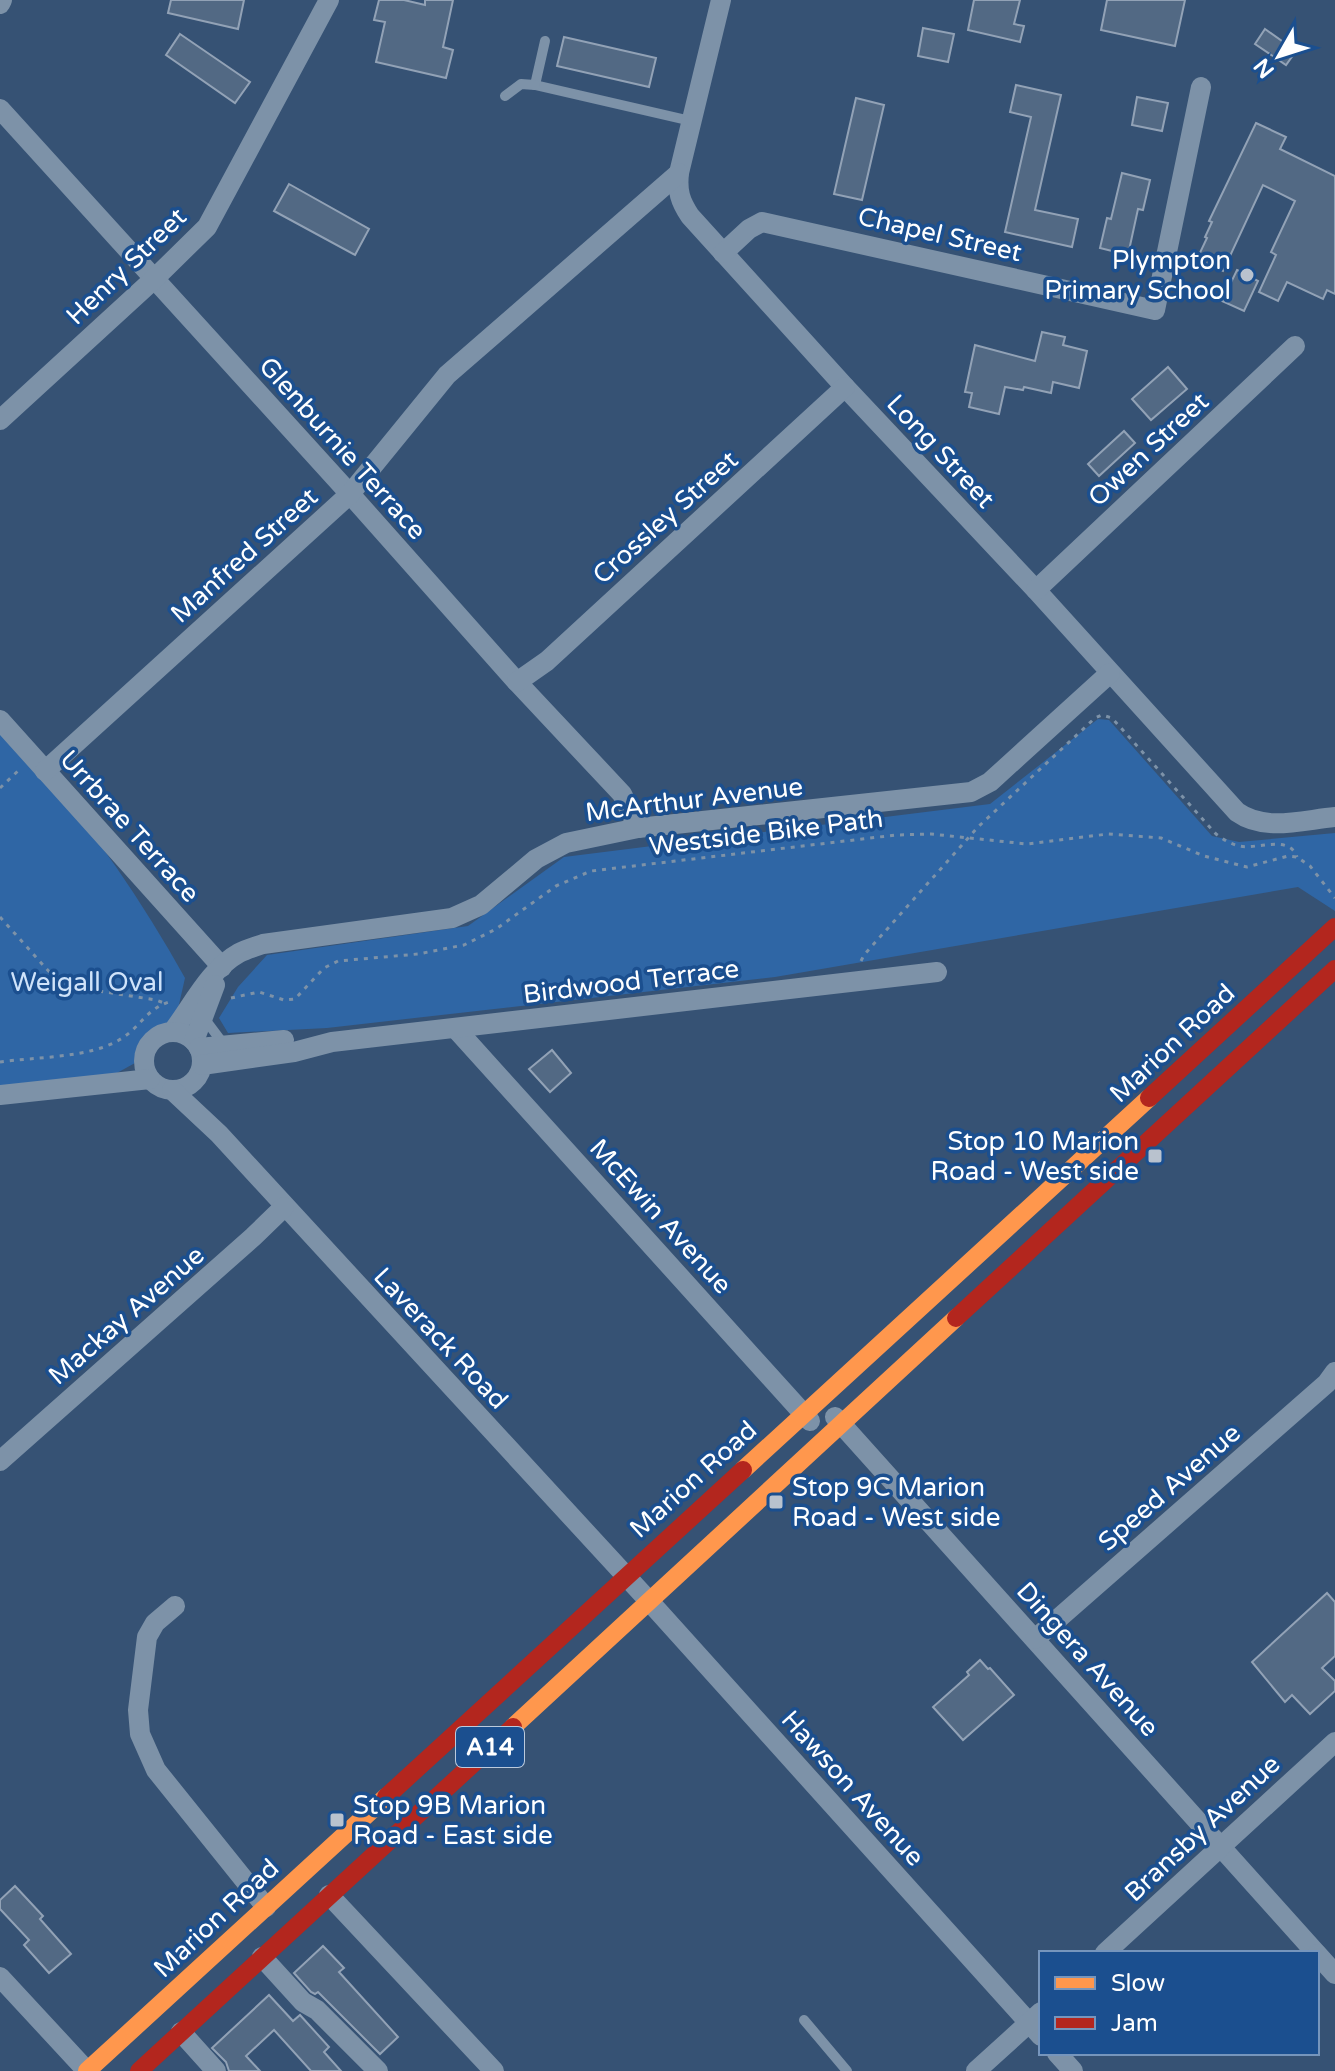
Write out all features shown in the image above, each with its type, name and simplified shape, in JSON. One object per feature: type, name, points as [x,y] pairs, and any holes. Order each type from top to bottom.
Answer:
[{"type":"main road","name":"Marion Road","points":[[87,2071],[1335,927]]},
{"type":"main road","name":"A14","points":[[139,2071],[1335,969]]},
{"type":"main road","points":[[308,1868],[333,1862],[345,1867],[349,1877]]},
{"type":"street","name":"Henry Street","points":[[0,420],[207,227],[329,0]]},
{"type":"street","name":"Long Street","points":[[721,0],[679,173],[681,203],[845,387],[1036,590],[1237,812],[1251,822],[1266,824],[1335,817]]},
{"type":"street","name":"Chapel Street","points":[[723,253],[749,229],[762,222],[778,224],[1155,310],[1201,87]]},
{"type":"street","name":"Glenburnie Terrace","points":[[0,109],[517,682],[622,794],[638,828]]},
{"type":"street","name":"Manfred Street","points":[[45,771],[350,494],[447,375],[679,173]]},
{"type":"street","name":"Owen Street","points":[[1036,590],[1295,346]]},
{"type":"street","name":"Crossley Street","points":[[517,682],[547,661],[845,387]]},
{"type":"street","name":"McArthur Avenue","points":[[173,1031],[199,993],[238,953],[263,944],[452,918],[481,905],[536,859],[566,843],[638,828],[971,792],[990,782],[1110,673]]},
{"type":"street","name":"Urrbrae Terrace","points":[[0,720],[222,967]]},
{"type":"street","points":[[199,1051],[184,1034],[173,1031],[156,1037],[148,1045],[145,1069],[150,1079],[161,1088],[172,1090],[182,1089],[197,1078],[203,1016],[222,967]]},
{"type":"street","name":"Birdwood Terrace","points":[[199,1051],[294,1052],[332,1042],[937,972]]},
{"type":"street","name":"McEwin Avenue","points":[[456,1029],[826,1439]]},
{"type":"street","name":"Birdwood Terrace","points":[[199,1051],[294,1039],[332,1042]]},
{"type":"street","points":[[97,1084],[144,1058]]},
{"type":"street","points":[[0,1095],[150,1079]]},
{"type":"street","name":"Laverack Road","points":[[192,1084],[219,1134]]},
{"type":"street","name":"Laverack Road","points":[[172,1090],[219,1134],[625,1575]]},
{"type":"street","name":"Mackay Avenue","points":[[0,1461],[284,1207]]},
{"type":"street","name":"Speed Avenue","points":[[1035,1639],[1327,1383],[1335,1372]]},
{"type":"street","name":"Dingera Avenue","points":[[820,1401],[1315,1951]]},
{"type":"street","name":"Hawson Avenue","points":[[625,1575],[1037,2024]]},
{"type":"street","points":[[175,1606],[155,1623],[147,1637],[138,1710],[140,1734],[156,1770],[266,1907]]},
{"type":"street","name":"Bransby Avenue","points":[[1107,1951],[1335,1742]]},
{"type":"street","points":[[329,1895],[494,2071]]},
{"type":"street","name":"Dingera Avenue","points":[[1319,1955],[1335,1974]]},
{"type":"street","points":[[262,1957],[303,2002],[317,2010],[378,2071]]},
{"type":"street","points":[[0,1977],[87,2071]]},
{"type":"street","points":[[976,2071],[1037,2024]]},
{"type":"street","points":[[181,2032],[216,2071]]},
{"type":"street","points":[[1059,2055],[1073,2071]]},
{"type":"lane","points":[[535,85],[545,41]]},
{"type":"lane","points":[[505,96],[521,84],[535,85],[691,121]]},
{"type":"lane","points":[[203,1016],[225,1046]]},
{"type":"lane","points":[[804,2020],[847,2071]]},
{"type":"path","points":[[857,980],[864,955],[969,838],[1095,718],[1102,715],[1112,718],[1216,834],[1238,846],[1287,845],[1310,866],[1335,898]]},
{"type":"path","points":[[0,788],[20,769]]},
{"type":"path","name":"Westside Bike Path","points":[[224,1001],[259,992],[284,1000],[295,999],[324,968],[338,961],[418,954],[464,945],[496,929],[556,886],[591,871],[896,835],[931,834],[1027,844],[1108,834],[1161,838],[1204,856],[1247,867],[1288,856],[1297,857]]},
{"type":"path","points":[[0,917],[61,985],[174,1003]]},
{"type":"path","points":[[0,1062],[95,1050],[119,1040],[147,1012],[164,1003]]},
{"type":"green space","points":[[1098,719],[1109,720],[1212,836],[1239,842],[1335,833],[1335,911],[1298,887],[775,977],[327,1028],[228,1033],[219,1018],[238,987],[267,955],[468,926],[564,857],[990,804]]},
{"type":"green space","name":"Weigall Oval","points":[[0,721],[52,781],[100,844],[145,910],[185,978],[173,1031],[154,1040],[144,1058],[97,1084],[0,1095]]},
{"type":"building","points":[[171,0],[244,0],[238,29],[168,13]]},
{"type":"building","points":[[379,0],[404,0],[425,5],[425,0],[453,0],[443,47],[453,50],[446,78],[376,62],[385,22],[374,20]]},
{"type":"building","points":[[974,0],[1020,0],[1014,24],[1024,26],[1020,42],[968,30]]},
{"type":"building","points":[[1107,0],[1185,0],[1175,46],[1101,30]]},
{"type":"building","points":[[923,28],[954,34],[948,62],[918,56]]},
{"type":"building","points":[[1265,29],[1296,51],[1286,65],[1255,44]]},
{"type":"building","points":[[180,34],[250,82],[235,103],[166,55]]},
{"type":"building","points":[[564,37],[656,58],[649,87],[557,66]]},
{"type":"building","points":[[1016,85],[1061,95],[1035,210],[1078,219],[1072,247],[1005,232],[1031,117],[1010,112]]},
{"type":"building","points":[[1137,97],[1168,103],[1162,131],[1132,125]]},
{"type":"building","points":[[856,98],[884,105],[862,200],[834,194]]},
{"type":"building","points":[[1256,123],[1286,137],[1280,149],[1335,176],[1335,294],[1327,290],[1323,299],[1287,282],[1278,301],[1259,292],[1276,255],[1271,252],[1295,201],[1263,185],[1223,271],[1197,259],[1207,238],[1212,222],[1209,221]]},
{"type":"building","points":[[1122,173],[1150,180],[1143,210],[1138,209],[1128,255],[1100,248]]},
{"type":"building","points":[[289,184],[369,229],[355,255],[274,211]]},
{"type":"building","points":[[1237,270],[1258,281],[1244,311],[1222,301]]},
{"type":"building","points":[[1042,332],[1065,337],[1063,345],[1087,351],[1079,388],[1053,382],[1051,393],[1024,387],[1023,390],[1005,387],[999,414],[969,407],[972,393],[965,392],[975,345],[1035,361]]},
{"type":"building","points":[[1168,367],[1187,389],[1151,420],[1132,399]]},
{"type":"building","points":[[1124,431],[1135,443],[1099,476],[1088,464]]},
{"type":"building","points":[[552,1050],[571,1073],[550,1092],[529,1069]]},
{"type":"building","points":[[1327,1593],[1335,1602],[1335,1656],[1322,1668],[1335,1681],[1335,1691],[1310,1714],[1292,1695],[1285,1702],[1252,1662]]},
{"type":"building","points":[[980,1660],[1014,1695],[963,1740],[933,1707],[969,1675],[967,1672]]},
{"type":"building","points":[[15,1886],[43,1916],[40,1919],[71,1954],[49,1973],[24,1945],[29,1940],[0,1909],[0,1900]]},
{"type":"building","points":[[323,1946],[344,1968],[339,1972],[398,2037],[380,2054],[318,1992],[311,1992],[294,1973]]},
{"type":"building","points":[[269,1995],[293,2021],[300,2015],[329,2047],[324,2052],[341,2071],[311,2071],[274,2030],[246,2056],[260,2071],[229,2071],[226,2062],[212,2048]]},
{"type":"traffic: slow","points":[[743,1470],[1149,1098]]},
{"type":"traffic: slow","points":[[513,1727],[956,1318]]},
{"type":"traffic: slow","points":[[87,2071],[386,1797]]},
{"type":"traffic: jam","points":[[1149,1098],[1335,927]]},
{"type":"traffic: jam","points":[[956,1318],[1335,969]]},
{"type":"traffic: jam","points":[[386,1797],[743,1470]]},
{"type":"traffic: jam","points":[[139,2071],[513,1727]]},
{"type":"place","name":"Plympton Primary School","points":[[1247,275]]},
{"type":"place","name":"Stop 10 Marion Road - West side","points":[[1155,1156]]},
{"type":"place","name":"Stop 9C Marion Road - West side","points":[[776,1502]]},
{"type":"place","name":"Stop 9B Marion Road - East side","points":[[337,1820]]}]
